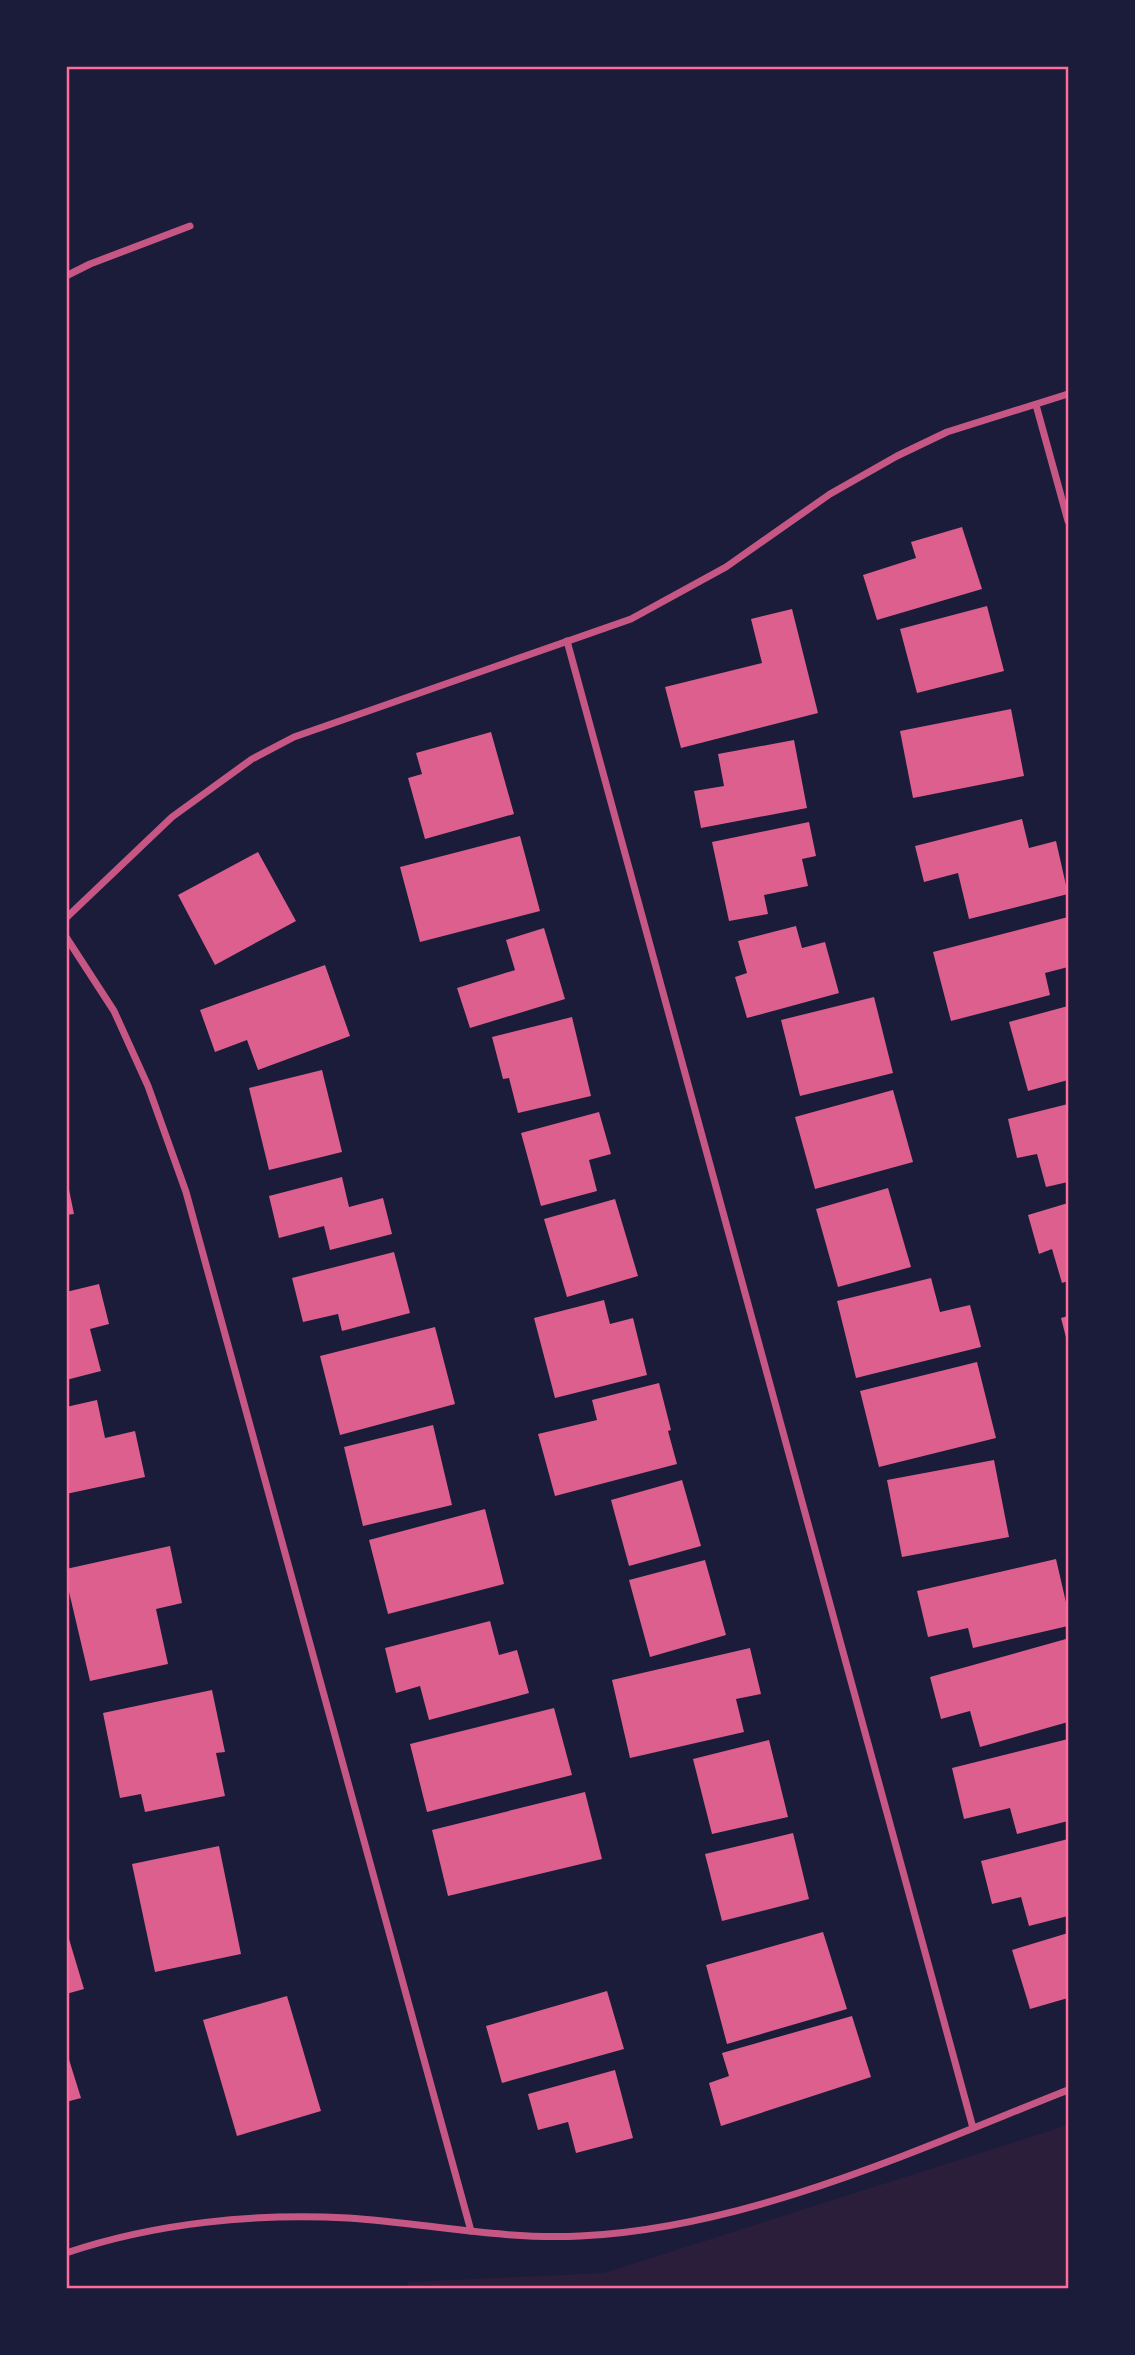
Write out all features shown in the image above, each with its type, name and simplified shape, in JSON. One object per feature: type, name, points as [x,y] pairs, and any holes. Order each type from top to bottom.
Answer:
[{"type":"street","points":[[66,276],[90,264],[190,226]]},
{"type":"street","points":[[66,918],[172,817],[252,759],[295,737],[631,619],[726,567],[830,494],[897,456],[947,432],[1069,394]]},
{"type":"street","points":[[1037,405],[1069,521]]},
{"type":"street","points":[[567,641],[973,2128]]},
{"type":"street","points":[[66,937],[114,1011],[148,1086],[186,1192],[471,2231]]},
{"type":"street","points":[[66,2253],[92,2244],[169,2227],[257,2218],[347,2218],[517,2236],[580,2236],[643,2229],[702,2219],[802,2192],[1069,2090]]},
{"type":"shaded area","points":[[1068,2125],[1068,2288],[410,2288],[407,2282],[604,2273]]},
{"type":"building","points":[[962,527],[982,589],[877,620],[863,575],[916,558],[911,542]]},
{"type":"building","points":[[987,606],[1004,671],[917,693],[900,629]]},
{"type":"building","points":[[792,609],[818,713],[681,748],[665,687],[762,663],[751,619]]},
{"type":"building","points":[[1011,709],[1024,776],[913,798],[900,731]]},
{"type":"building","points":[[491,732],[514,814],[425,839],[408,778],[422,774],[416,753]]},
{"type":"building","points":[[794,740],[807,808],[701,828],[694,791],[724,786],[718,754]]},
{"type":"building","points":[[1022,819],[1029,848],[1056,841],[1068,894],[969,919],[958,873],[924,882],[915,846]]},
{"type":"building","points":[[809,822],[816,856],[802,859],[808,886],[764,895],[768,914],[729,921],[712,842]]},
{"type":"building","points":[[520,836],[540,911],[420,942],[400,867]]},
{"type":"building","points":[[258,852],[296,921],[215,965],[178,895]]},
{"type":"building","points":[[1068,917],[1068,967],[1045,973],[1050,995],[951,1021],[933,952]]},
{"type":"building","points":[[796,926],[802,948],[825,942],[839,993],[747,1018],[735,977],[747,973],[738,941]]},
{"type":"building","points":[[544,928],[565,999],[470,1028],[457,988],[515,970],[506,940]]},
{"type":"building","points":[[325,965],[350,1036],[258,1070],[247,1040],[215,1052],[200,1010]]},
{"type":"building","points":[[874,997],[893,1073],[800,1096],[781,1020]]},
{"type":"building","points":[[1068,1006],[1068,1080],[1028,1091],[1009,1022]]},
{"type":"building","points":[[572,1017],[591,1096],[518,1113],[509,1078],[503,1079],[492,1037]]},
{"type":"building","points":[[322,1070],[342,1152],[269,1170],[249,1088]]},
{"type":"building","points":[[893,1090],[913,1162],[815,1189],[795,1117]]},
{"type":"building","points":[[1068,1104],[1068,1182],[1046,1187],[1037,1154],[1017,1158],[1008,1119]]},
{"type":"building","points":[[599,1112],[611,1154],[589,1160],[597,1191],[541,1206],[521,1133]]},
{"type":"building","points":[[66,1175],[74,1214],[66,1215]]},
{"type":"building","points":[[342,1177],[349,1207],[383,1198],[392,1234],[330,1250],[324,1226],[279,1238],[269,1196]]},
{"type":"building","points":[[888,1188],[911,1267],[838,1287],[816,1209]]},
{"type":"building","points":[[615,1199],[638,1276],[567,1297],[544,1219]]},
{"type":"building","points":[[1068,1203],[1068,1281],[1062,1283],[1052,1249],[1039,1254],[1028,1215]]},
{"type":"building","points":[[394,1252],[410,1313],[342,1331],[338,1314],[303,1322],[292,1278]]},
{"type":"building","points":[[931,1278],[940,1312],[970,1305],[981,1347],[856,1378],[837,1301]]},
{"type":"building","points":[[99,1284],[109,1324],[90,1329],[101,1371],[66,1380],[66,1292]]},
{"type":"building","points":[[604,1300],[610,1324],[633,1318],[647,1375],[555,1398],[534,1318]]},
{"type":"building","points":[[1068,1316],[1068,1345],[1061,1318]]},
{"type":"building","points":[[435,1327],[455,1404],[340,1435],[320,1356]]},
{"type":"building","points":[[977,1362],[996,1438],[879,1467],[860,1391]]},
{"type":"building","points":[[659,1383],[677,1464],[555,1496],[538,1434],[597,1420],[592,1400]]},
{"type":"building","points":[[97,1400],[105,1438],[135,1431],[145,1477],[66,1494],[66,1407]]},
{"type":"building","points":[[433,1425],[452,1505],[363,1526],[344,1447]]},
{"type":"building","points":[[994,1460],[1009,1537],[902,1557],[887,1480]]},
{"type":"building","points":[[682,1480],[701,1546],[629,1566],[611,1500]]},
{"type":"building","points":[[485,1509],[504,1584],[388,1614],[369,1540]]},
{"type":"building","points":[[170,1546],[182,1603],[156,1609],[168,1664],[90,1681],[66,1569]]},
{"type":"building","points":[[1056,1559],[1068,1611],[1068,1626],[973,1648],[968,1628],[928,1637],[917,1591]]},
{"type":"building","points":[[705,1560],[726,1635],[650,1657],[629,1580]]},
{"type":"building","points":[[490,1621],[499,1655],[517,1650],[529,1693],[429,1720],[420,1686],[396,1693],[385,1648]]},
{"type":"building","points":[[1066,1639],[1068,1722],[980,1747],[970,1711],[941,1719],[930,1677]]},
{"type":"building","points":[[750,1648],[761,1694],[736,1699],[744,1732],[630,1758],[612,1680]]},
{"type":"building","points":[[212,1690],[225,1752],[216,1753],[225,1796],[145,1812],[141,1794],[120,1798],[103,1713]]},
{"type":"building","points":[[554,1708],[572,1775],[427,1812],[410,1744]]},
{"type":"building","points":[[1068,1739],[1068,1821],[1017,1834],[1010,1808],[964,1819],[952,1768]]},
{"type":"building","points":[[769,1740],[788,1817],[712,1834],[693,1759]]},
{"type":"building","points":[[585,1792],[602,1859],[448,1896],[432,1830]]},
{"type":"building","points":[[793,1833],[809,1899],[722,1921],[705,1854]]},
{"type":"building","points":[[1068,1839],[1068,1916],[1029,1926],[1021,1897],[992,1904],[981,1861]]},
{"type":"building","points":[[219,1846],[241,1954],[155,1972],[132,1864]]},
{"type":"building","points":[[66,1929],[84,1989],[66,1994]]},
{"type":"building","points":[[823,1932],[847,2009],[727,2044],[706,1965]]},
{"type":"building","points":[[1068,1933],[1068,1998],[1030,2009],[1012,1950]]},
{"type":"building","points":[[607,1991],[624,2049],[502,2083],[486,2026]]},
{"type":"building","points":[[287,1996],[321,2111],[237,2136],[203,2020]]},
{"type":"building","points":[[852,2016],[871,2077],[721,2126],[709,2083],[729,2076],[722,2053]]},
{"type":"building","points":[[66,2050],[81,2098],[66,2102]]},
{"type":"building","points":[[615,2070],[633,2138],[576,2153],[568,2122],[538,2130],[528,2094]]}]
